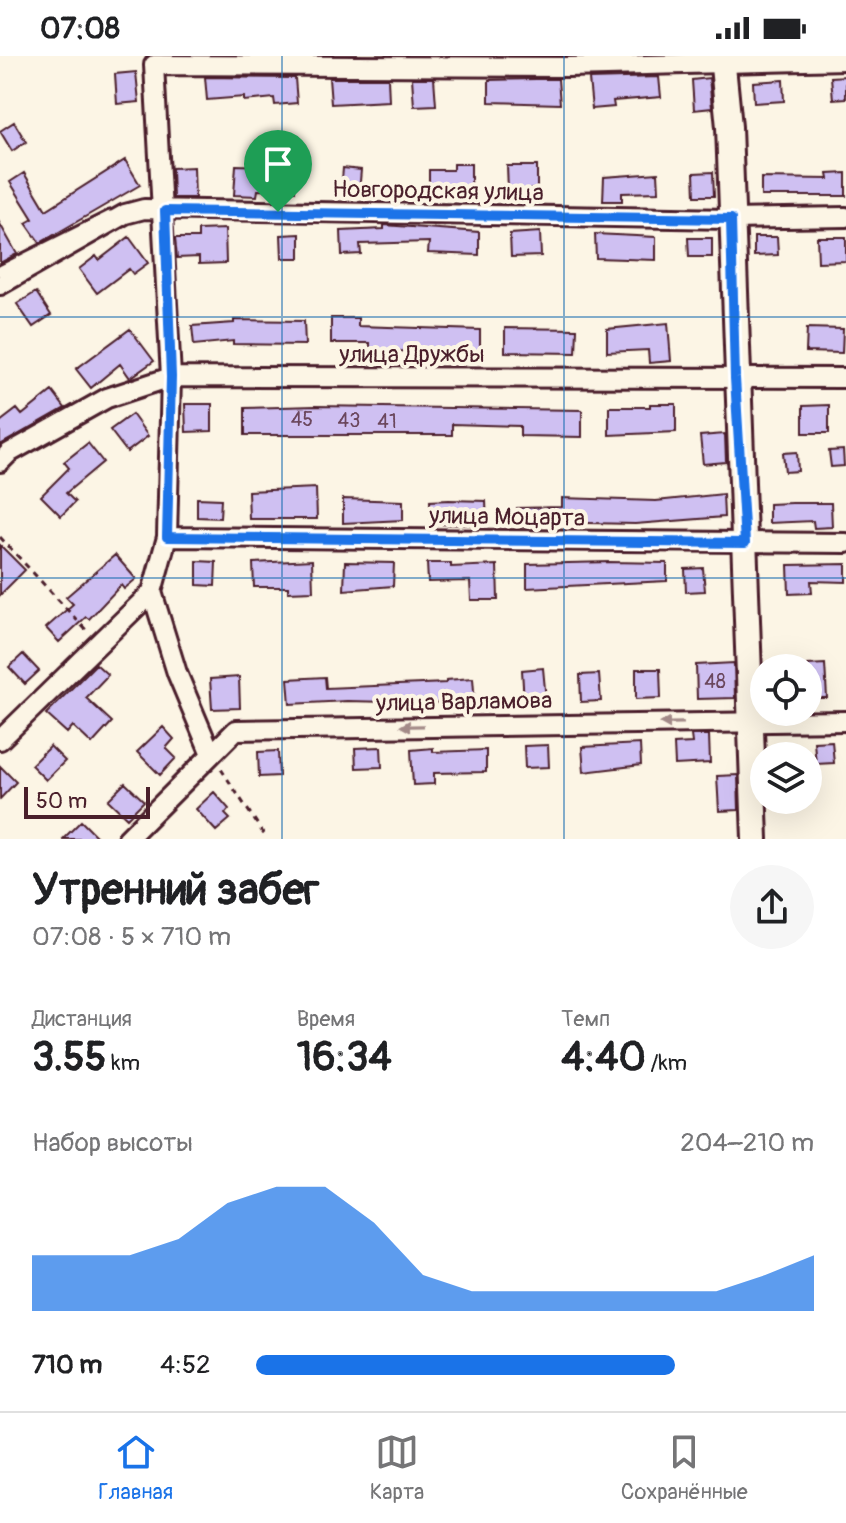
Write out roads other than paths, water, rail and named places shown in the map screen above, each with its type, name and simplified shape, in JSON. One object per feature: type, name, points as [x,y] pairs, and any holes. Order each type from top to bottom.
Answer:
[{"type":"street","points":[[0,740],[152,592],[167,537],[171,377],[165,211],[154,65],[846,60]]},
{"type":"street","points":[[723,61],[750,723]]},
{"type":"street","name":"Новгородская улица","points":[[0,285],[125,214],[144,209],[731,219],[846,217]]},
{"type":"street","name":"улица Дружбы","points":[[0,462],[9,453],[107,398],[171,377],[846,378]]},
{"type":"street","name":"улица Моцарта","points":[[167,537],[846,543]]},
{"type":"street","points":[[152,592],[177,673],[211,754]]},
{"type":"street","name":"улица Варламова","points":[[822,722],[846,721]]},
{"type":"street","name":"улица Варламова","points":[[127,839],[236,730],[245,728],[750,723]]},
{"type":"street","points":[[750,726],[755,839]]},
{"type":"lane","points":[[0,271],[102,217],[125,214]]}]
